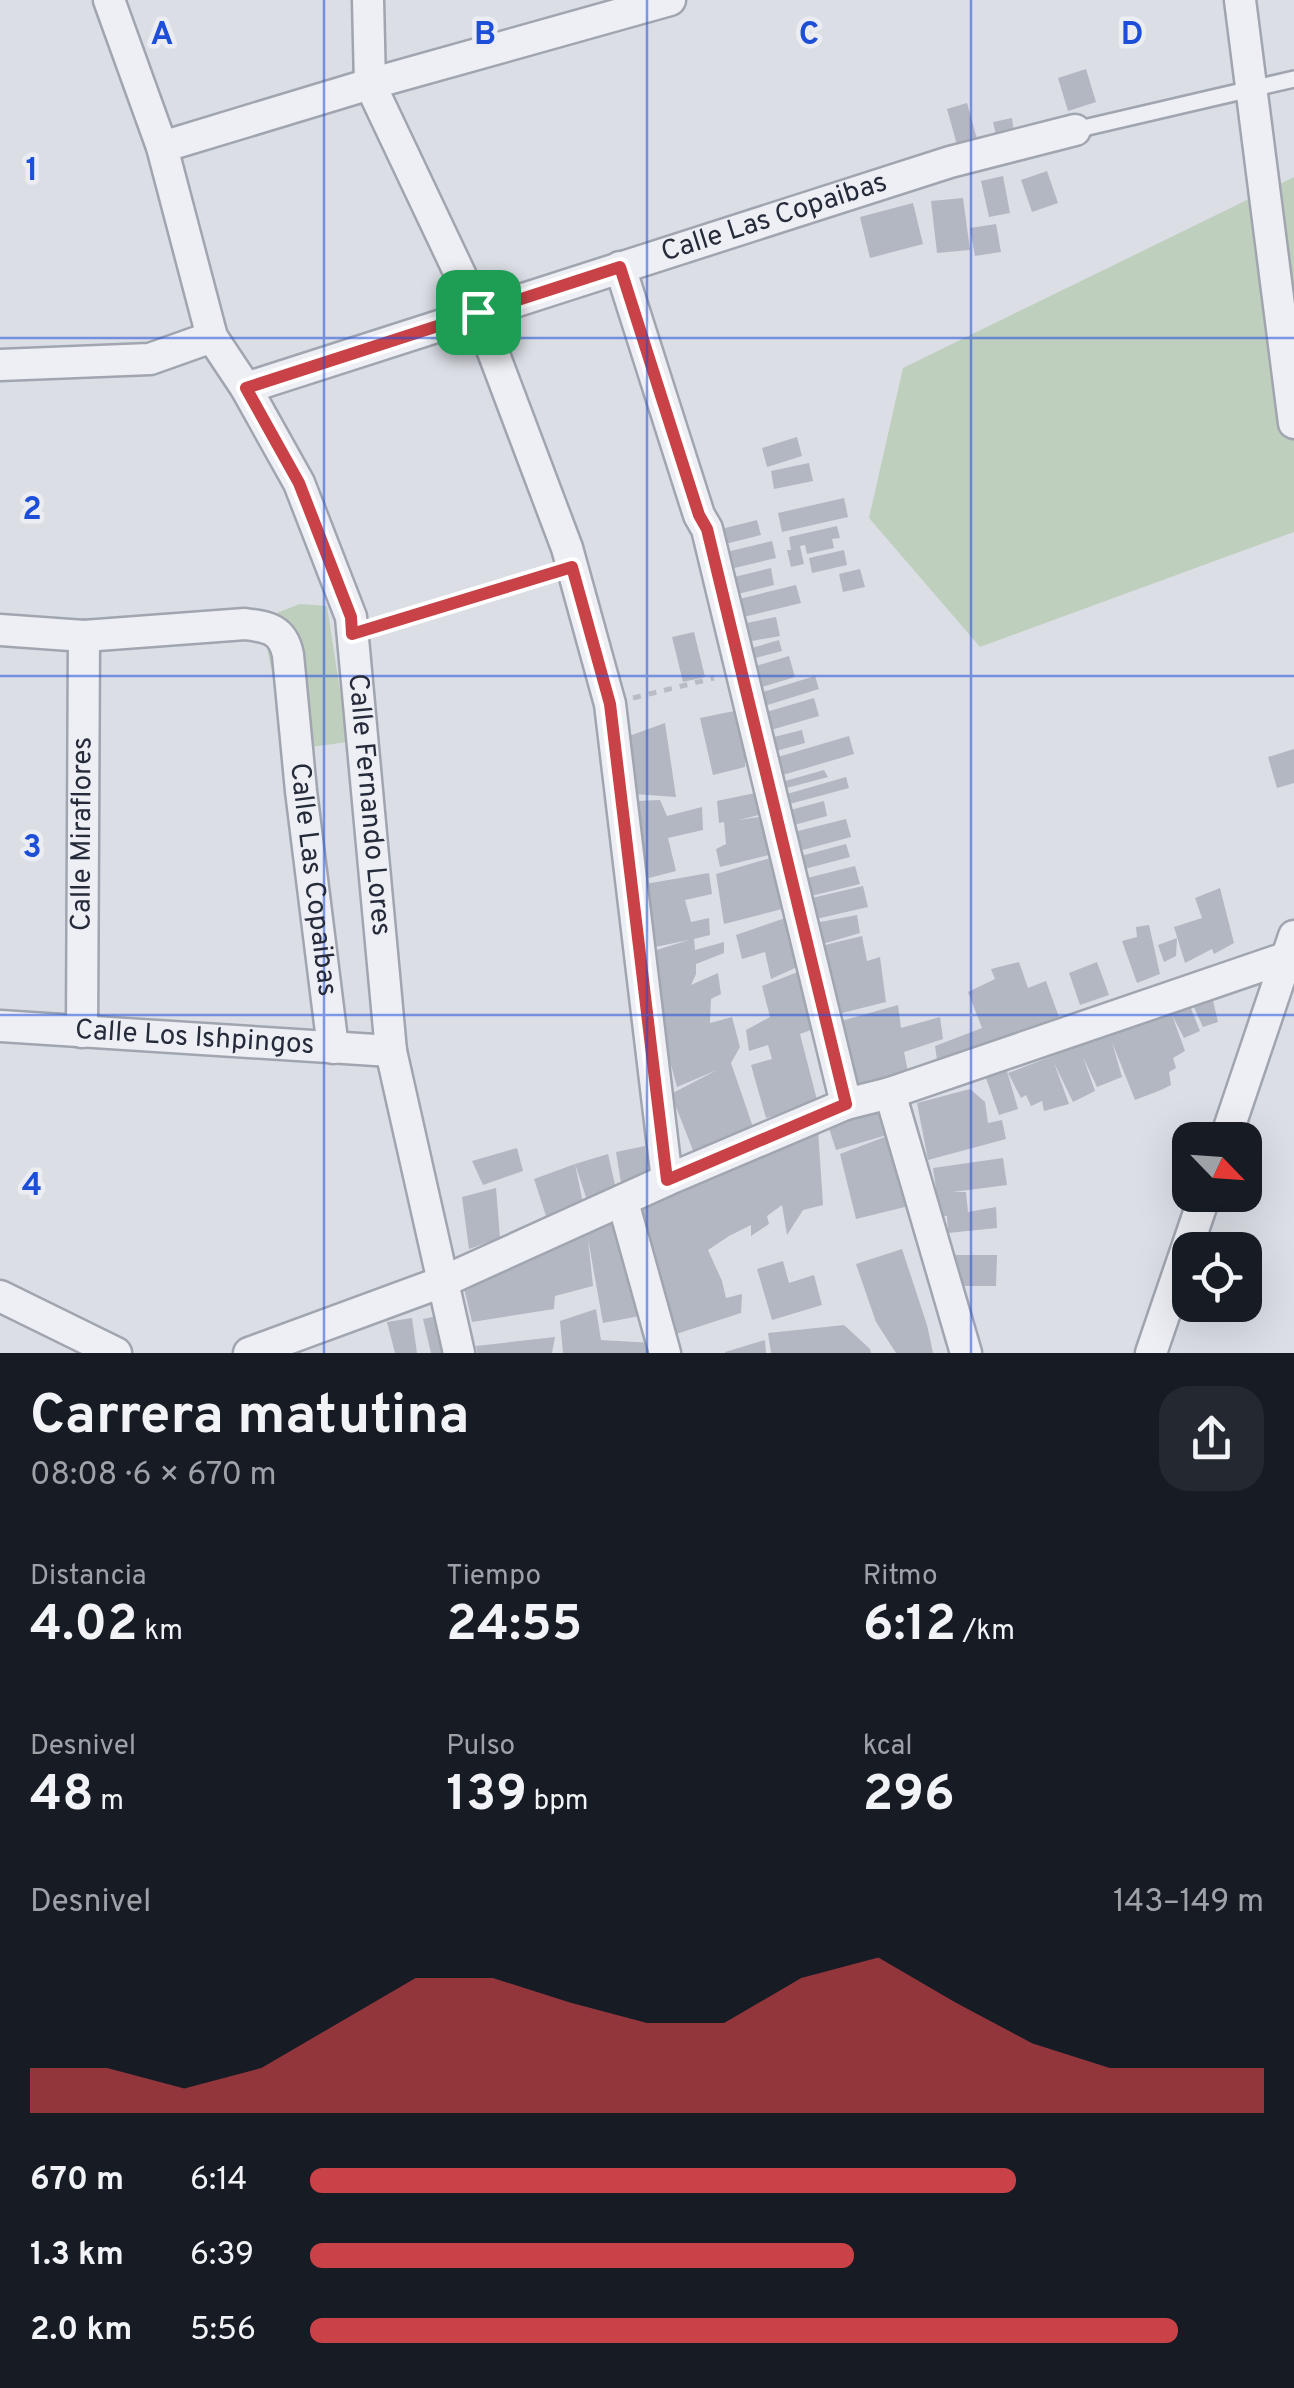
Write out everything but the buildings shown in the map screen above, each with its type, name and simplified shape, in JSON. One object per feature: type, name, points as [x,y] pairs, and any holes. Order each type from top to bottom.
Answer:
[{"type":"street","name":"Calle Fernando Lores","points":[[109,0],[162,147],[212,337],[246,388],[299,483],[351,617],[392,1051],[459,1353]]},
{"type":"street","points":[[368,0],[370,84],[478,312],[572,567],[610,704],[667,1180]]},
{"type":"street","points":[[162,147],[670,0]]},
{"type":"street","points":[[1240,0],[1285,276],[1294,423]]},
{"type":"street","name":"Calle Las Copaibas","points":[[246,388],[950,162],[1075,130]]},
{"type":"street","points":[[620,267],[699,515],[707,529],[846,1104]]},
{"type":"street","points":[[0,366],[150,359],[212,337]]},
{"type":"street","name":"Calle Las Copaibas","points":[[0,630],[84,636],[245,624],[270,627],[286,644],[333,1048]]},
{"type":"street","name":"Calle Miraflores","points":[[82,1032],[84,636]]},
{"type":"street","points":[[258,1352],[442,1282],[846,1104],[890,1093],[1292,949]]},
{"type":"street","points":[[1230,1122],[1292,949]]},
{"type":"street","name":"Calle Los Ishpingos","points":[[0,1026],[392,1051]]},
{"type":"street","points":[[890,1093],[966,1353]]},
{"type":"street","points":[[623,1202],[665,1353]]},
{"type":"street","points":[[1150,1353],[1200,1212]]},
{"type":"street","points":[[0,1296],[116,1353]]},
{"type":"lane","points":[[1075,130],[1294,79]]},
{"type":"path","points":[[352,634],[572,567]]},
{"type":"path","points":[[610,704],[742,672]]},
{"type":"green space","points":[[1294,177],[1294,532],[980,647],[869,518],[903,368]]},
{"type":"green space","points":[[300,604],[327,606],[348,742],[288,750],[261,619]]},
{"type":"route","points":[[620,267],[699,515],[707,529],[846,1104],[667,1180],[610,704],[572,567],[352,634],[351,617],[299,483],[246,388],[478,312],[620,267]]}]
